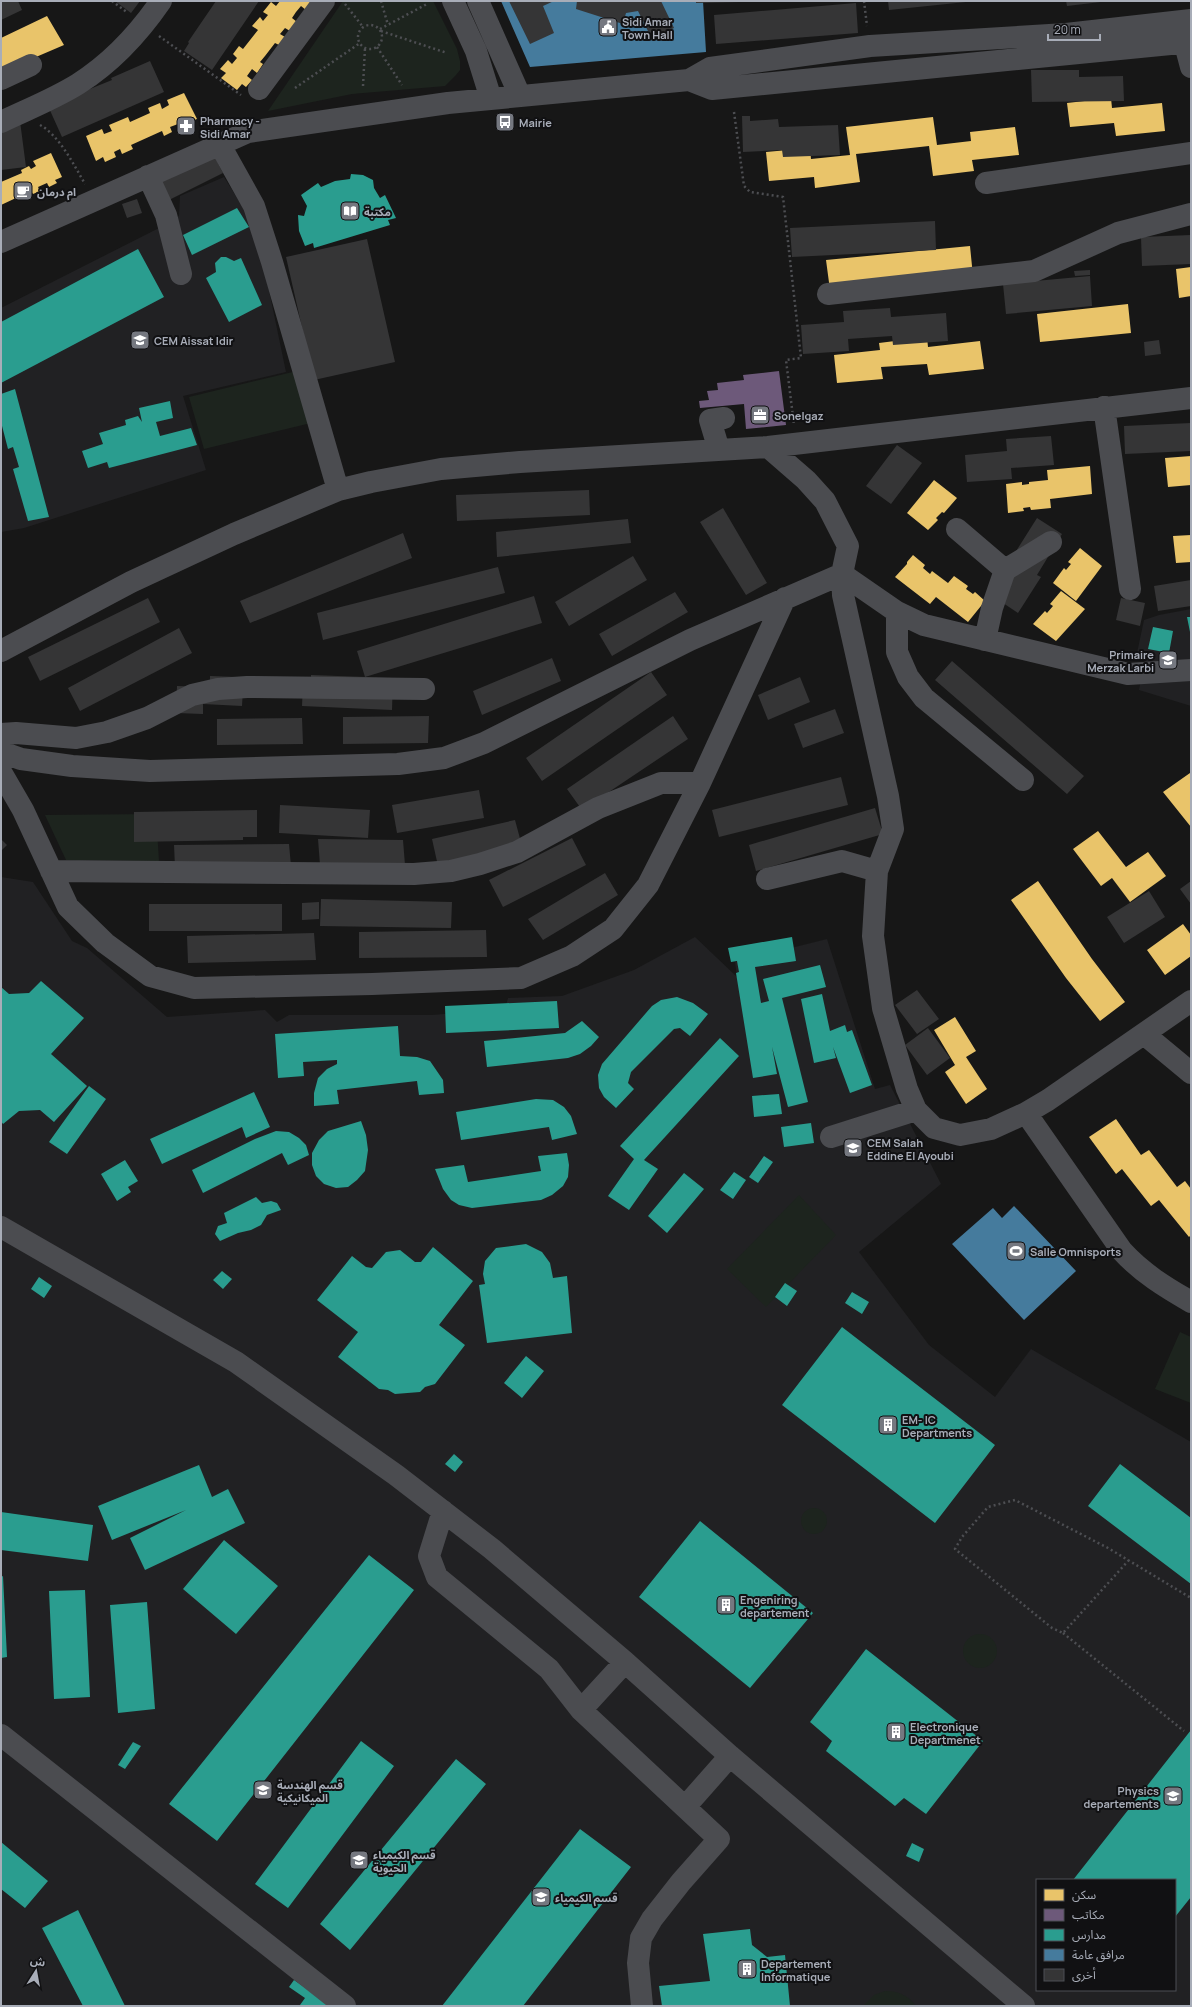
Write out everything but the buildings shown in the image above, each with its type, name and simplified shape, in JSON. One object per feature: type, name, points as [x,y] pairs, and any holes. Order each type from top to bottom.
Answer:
[{"type":"street","points":[[1,122],[78,84],[113,57],[144,25],[161,1]]},
{"type":"street","points":[[251,93],[324,1]]},
{"type":"street","points":[[453,1],[476,51],[491,99]]},
{"type":"street","points":[[478,1],[520,96]]},
{"type":"street","points":[[1,242],[248,132],[441,104],[689,80],[710,68],[870,46],[1066,34],[1186,20],[1187,42],[1191,67]]},
{"type":"street","points":[[689,80],[712,89],[1187,42]]},
{"type":"street","points":[[1,79],[31,66]]},
{"type":"street","points":[[220,145],[254,206],[272,262],[338,490]]},
{"type":"street","points":[[986,183],[1191,153]]},
{"type":"street","points":[[148,176],[166,215],[181,274]]},
{"type":"street","points":[[828,294],[1034,271],[1118,233],[1191,214]]},
{"type":"street","points":[[1,651],[131,582],[338,490],[371,482],[441,469],[520,462],[768,447],[1191,398]]},
{"type":"street","points":[[1104,407],[1130,589]]},
{"type":"street","points":[[719,450],[710,420],[724,418]]},
{"type":"street","points":[[768,447],[806,480],[825,501],[848,546],[842,574],[843,595],[888,796],[893,829],[877,871],[873,936],[883,1008],[916,1110],[934,1128],[960,1135],[992,1129],[1026,1113],[1048,1100],[1191,1001]]},
{"type":"street","points":[[957,529],[1005,570]]},
{"type":"street","points":[[985,640],[992,608],[1005,570],[1051,542]]},
{"type":"street","points":[[1,752],[22,759],[72,766],[150,771],[398,764],[444,758],[484,743],[690,640],[842,574]]},
{"type":"street","points":[[842,574],[897,612],[924,625],[1128,674],[1191,670]]},
{"type":"street","points":[[1,772],[23,810],[68,907],[105,943],[150,976],[194,988],[372,984],[521,978],[572,956],[613,929],[648,885],[700,783],[785,598]]},
{"type":"street","points":[[897,612],[897,652],[908,677],[924,698],[1023,780]]},
{"type":"street","points":[[1,734],[16,733],[76,738],[107,732],[147,718],[192,696],[218,688],[424,688]]},
{"type":"street","points":[[51,871],[414,874],[451,870],[480,864],[517,852],[598,808],[640,790],[661,783],[700,783]]},
{"type":"street","points":[[767,878],[842,862],[877,871]]},
{"type":"street","points":[[1144,1034],[1191,1073]]},
{"type":"street","points":[[831,1137],[916,1110]]},
{"type":"street","points":[[1026,1113],[1122,1251],[1136,1266],[1154,1280],[1191,1302]]},
{"type":"street","points":[[1,1227],[236,1362],[396,1475],[492,1550],[624,1662],[730,1756],[1024,2006]]},
{"type":"street","points":[[442,1511],[429,1556],[437,1577],[549,1669],[581,1710],[719,1839],[676,1888],[652,1919],[640,1938],[638,1963],[642,2006]]},
{"type":"street","points":[[581,1710],[624,1662]]},
{"type":"street","points":[[1,1735],[345,2006]]},
{"type":"street","points":[[685,1807],[730,1756]]},
{"type":"path","points":[[112,1],[144,25],[251,93]]},
{"type":"path","points":[[381,1],[388,24]]},
{"type":"path","points":[[864,1],[870,46]]},
{"type":"path","points":[[345,4],[363,27]]},
{"type":"path","points":[[380,30],[388,24],[427,4]]},
{"type":"path","points":[[380,30],[381,42],[377,47],[373,49],[365,48],[360,43],[358,32],[363,27],[372,24],[380,30],[447,53]]},
{"type":"path","points":[[295,88],[360,43]]},
{"type":"path","points":[[377,47],[402,85]]},
{"type":"path","points":[[363,86],[365,48]]},
{"type":"path","points":[[28,109],[38,123],[49,129],[70,158],[94,200]]},
{"type":"path","points":[[734,112],[744,186],[750,192],[783,197],[801,358],[786,360],[797,444]]},
{"type":"path","points":[[1184,1731],[1063,1633],[1052,1628],[955,1549],[962,1537],[988,1507],[1015,1500],[1108,1548],[1191,1598]]},
{"type":"path","points":[[1063,1633],[1129,1560]]},
{"type":"shaded area","points":[[343,1],[433,1],[457,49],[460,61],[460,70],[445,86],[352,94],[268,111]]},
{"type":"shaded area","name":"CEM Aissat Idir","points":[[224,177],[256,228],[286,372],[183,396],[206,470],[24,528],[1,532],[1,308],[161,227],[179,216],[180,196]]},
{"type":"shaded area","points":[[297,371],[311,423],[204,449],[189,397]]},
{"type":"shaded area","name":"Primaire Merzak Larbi","points":[[1191,609],[1191,706],[1139,690],[1146,655],[1137,653],[1144,620],[1159,615]]},
{"type":"shaded area","points":[[156,814],[159,861],[66,860],[45,815]]},
{"type":"shaded area","points":[[1,877],[33,882],[72,941],[87,948],[167,1017],[265,1010],[277,1022],[289,1015],[432,1015],[505,1009],[508,998],[562,996],[634,970],[695,937],[737,977],[735,962],[827,939],[875,1089],[890,1085],[941,1184],[859,1252],[929,1345],[995,1397],[1031,1349],[1191,1442],[1191,2006],[1,2006]]},
{"type":"shaded area","points":[[799,1195],[836,1235],[766,1307],[727,1269]]},
{"type":"shaded area","points":[[1180,1332],[1191,1337],[1191,1403],[1155,1389]]},
{"type":"shaded area","points":[[814,1508],[823,1512],[827,1521],[823,1530],[814,1534],[805,1530],[801,1521],[805,1512]]},
{"type":"shaded area","points":[[977,1634],[983,1634],[987,1635],[994,1641],[997,1651],[996,1658],[990,1665],[983,1668],[977,1668],[973,1667],[966,1661],[963,1654],[963,1648],[964,1644],[970,1637]]},
{"type":"shaded area","points":[[885,1991],[902,1994],[910,1999],[916,2006],[863,2006],[874,1995]]},
{"type":"place","name":"Sidi Amar Town Hall","points":[[608,27]]},
{"type":"place","name":"Mairie","points":[[505,122]]},
{"type":"place","name":"Pharmacy - Sidi Amar","points":[[186,126]]},
{"type":"place","name":"ام درمان","points":[[23,191]]},
{"type":"place","name":"مكتبة","points":[[350,211]]},
{"type":"place","name":"CEM Aissat Idir","points":[[140,340]]},
{"type":"place","name":"Sonelgaz","points":[[760,415]]},
{"type":"place","name":"Primaire Merzak Larbi","points":[[1168,660]]},
{"type":"place","name":"CEM Salah Eddine El Ayoubi","points":[[853,1148]]},
{"type":"place","name":"Salle Omnisports","points":[[1016,1251]]},
{"type":"place","name":"EM- IC Departments","points":[[888,1425]]},
{"type":"place","name":"Engeniring departement","points":[[726,1605]]},
{"type":"place","name":"Electronique Departmenet","points":[[896,1732]]},
{"type":"place","name":"قسم الهندسة الميكانيكية","points":[[263,1790]]},
{"type":"place","name":"Physics departements","points":[[1173,1796]]},
{"type":"place","name":"قسم الكيمياء الحيوية","points":[[359,1860]]},
{"type":"place","name":"قسم الكيمياء","points":[[541,1897]]},
{"type":"place","name":"Departement Informatique","points":[[747,1969]]}]
